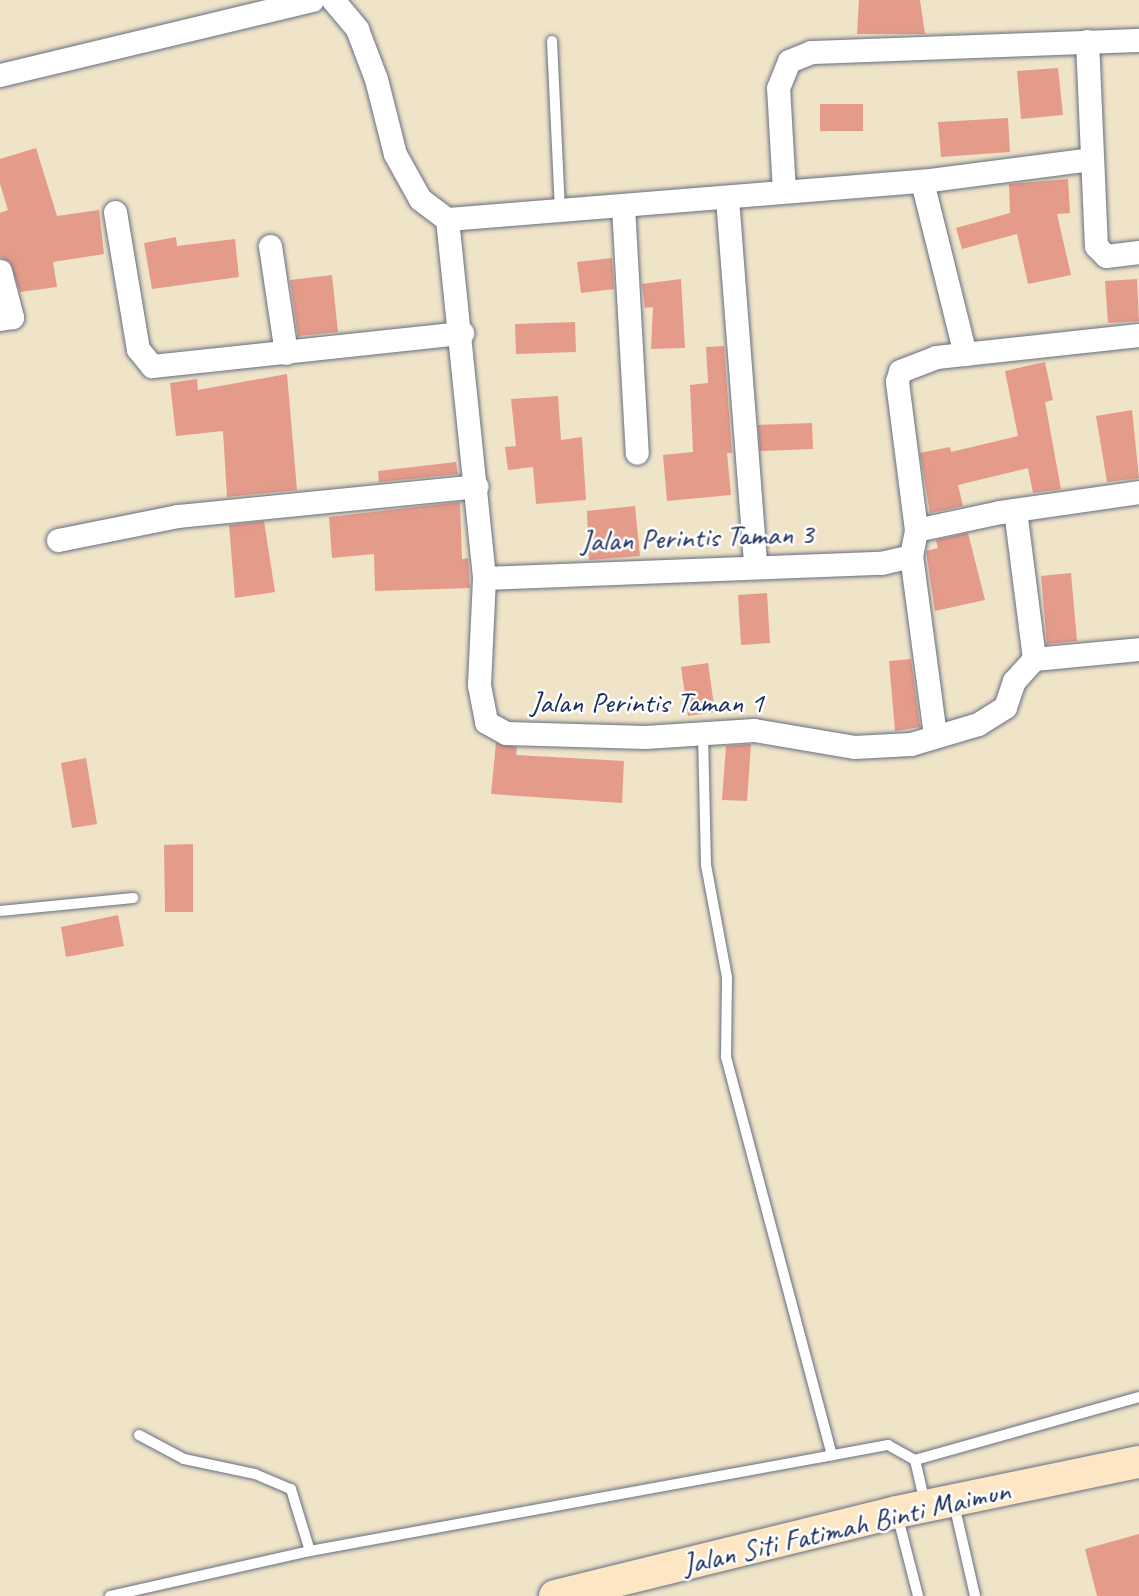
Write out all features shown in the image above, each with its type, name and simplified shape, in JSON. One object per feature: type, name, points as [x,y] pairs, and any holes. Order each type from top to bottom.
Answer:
[{"type":"street","points":[[0,75],[312,0]]},
{"type":"street","points":[[333,0],[357,29],[376,79],[395,154],[420,199],[447,219],[922,181],[1091,159]]},
{"type":"street","points":[[784,191],[778,88],[789,61],[811,52],[1139,40]]},
{"type":"street","points":[[1087,41],[1091,159],[1099,253],[1139,252]]},
{"type":"street","points":[[922,181],[965,354]]},
{"type":"street","points":[[727,198],[755,566]]},
{"type":"street","points":[[624,206],[637,453]]},
{"type":"street","points":[[116,212],[129,308],[138,349],[147,361],[157,367],[462,333]]},
{"type":"street","points":[[447,219],[462,333],[484,578]]},
{"type":"street","points":[[270,246],[286,353]]},
{"type":"street","points":[[0,271],[12,317],[0,319]]},
{"type":"street","points":[[935,735],[911,556],[916,530],[897,381],[900,371],[936,358],[1139,335]]},
{"type":"street","points":[[58,540],[178,516],[476,486]]},
{"type":"street","points":[[916,530],[1015,510],[1139,492]]},
{"type":"street","points":[[1015,510],[1034,659],[1139,649]]},
{"type":"street","name":"Jalan Perintis Taman 3","points":[[484,578],[881,563],[911,556]]},
{"type":"street","name":"Jalan Perintis Taman 1","points":[[484,578],[479,685],[486,722],[506,733],[645,737],[754,730],[854,747],[911,744],[978,724],[1005,707],[1014,681],[1034,659]]},
{"type":"street","name":"Jalan Siti Fatimah Binti Maimun","points":[[555,1596],[925,1507],[1139,1462]]},
{"type":"lane","points":[[552,41],[560,209]]},
{"type":"lane","points":[[704,733],[706,866],[727,977],[726,1057],[832,1455]]},
{"type":"lane","points":[[0,911],[133,898]]},
{"type":"lane","points":[[110,1596],[310,1551],[888,1445],[915,1460],[1139,1396]]},
{"type":"lane","points":[[139,1435],[184,1458],[255,1474],[291,1489],[310,1551]]},
{"type":"lane","points":[[915,1460],[925,1507],[918,1596]]},
{"type":"lane","points":[[925,1507],[975,1596]]},
{"type":"building","points":[[859,0],[920,0],[925,34],[857,34]]},
{"type":"building","points":[[1058,68],[1063,115],[1021,119],[1017,71]]},
{"type":"building","points":[[820,104],[863,104],[863,131],[820,131]]},
{"type":"building","points":[[1008,118],[1010,152],[941,157],[938,122]]},
{"type":"building","points":[[36,148],[57,216],[99,210],[104,254],[53,262],[57,287],[20,292],[10,262],[0,257],[0,213],[8,210],[0,184],[0,159]]},
{"type":"building","points":[[1068,179],[1070,213],[1057,214],[1071,275],[1028,284],[1017,234],[962,249],[956,228],[1010,213],[1009,184]]},
{"type":"building","points":[[176,237],[177,246],[235,239],[239,277],[152,289],[144,243]]},
{"type":"building","points":[[612,258],[614,289],[581,293],[577,262]]},
{"type":"building","points":[[332,275],[338,332],[298,336],[290,280]]},
{"type":"building","points":[[681,279],[685,348],[651,349],[653,307],[645,308],[642,284]]},
{"type":"building","points":[[1137,279],[1139,321],[1108,323],[1105,281]]},
{"type":"building","points":[[575,322],[576,352],[516,354],[515,324]]},
{"type":"building","points":[[724,346],[732,453],[727,453],[731,495],[667,501],[663,455],[693,452],[690,385],[708,383],[706,347]]},
{"type":"building","points":[[1045,362],[1053,400],[1045,402],[1061,489],[1033,493],[1028,468],[958,485],[963,506],[930,513],[920,453],[950,447],[951,452],[1018,436],[1005,371]]},
{"type":"building","points":[[287,374],[297,490],[227,497],[223,431],[176,436],[170,383],[197,379],[198,390]]},
{"type":"building","points":[[558,396],[561,440],[582,437],[586,500],[536,504],[533,467],[508,470],[505,447],[516,446],[511,399]]},
{"type":"building","points":[[1132,410],[1139,478],[1107,482],[1096,416]]},
{"type":"building","points":[[812,423],[813,449],[760,451],[758,425]]},
{"type":"building","points":[[456,462],[458,474],[379,482],[378,471]]},
{"type":"building","points":[[460,502],[462,559],[468,558],[470,588],[375,591],[374,554],[332,558],[329,517]]},
{"type":"building","points":[[635,506],[640,556],[589,560],[587,511]]},
{"type":"building","points":[[264,521],[275,592],[235,598],[229,525]]},
{"type":"building","points":[[968,533],[985,600],[935,611],[926,551],[938,548],[936,540]]},
{"type":"building","points":[[1071,573],[1077,641],[1047,644],[1041,576]]},
{"type":"building","points":[[767,593],[770,643],[741,645],[738,595]]},
{"type":"building","points":[[911,659],[920,727],[895,731],[889,661]]},
{"type":"building","points":[[708,663],[715,712],[688,716],[681,667]]},
{"type":"building","points":[[496,743],[517,747],[516,755],[624,761],[622,803],[491,794]]},
{"type":"building","points":[[751,744],[747,801],[722,800],[726,746]]},
{"type":"building","points":[[86,758],[97,824],[72,828],[61,763]]},
{"type":"building","points":[[193,844],[193,912],[165,912],[164,845]]},
{"type":"building","points":[[118,915],[124,946],[66,957],[61,927]]},
{"type":"building","points":[[1139,1534],[1139,1596],[1097,1596],[1085,1549]]}]
